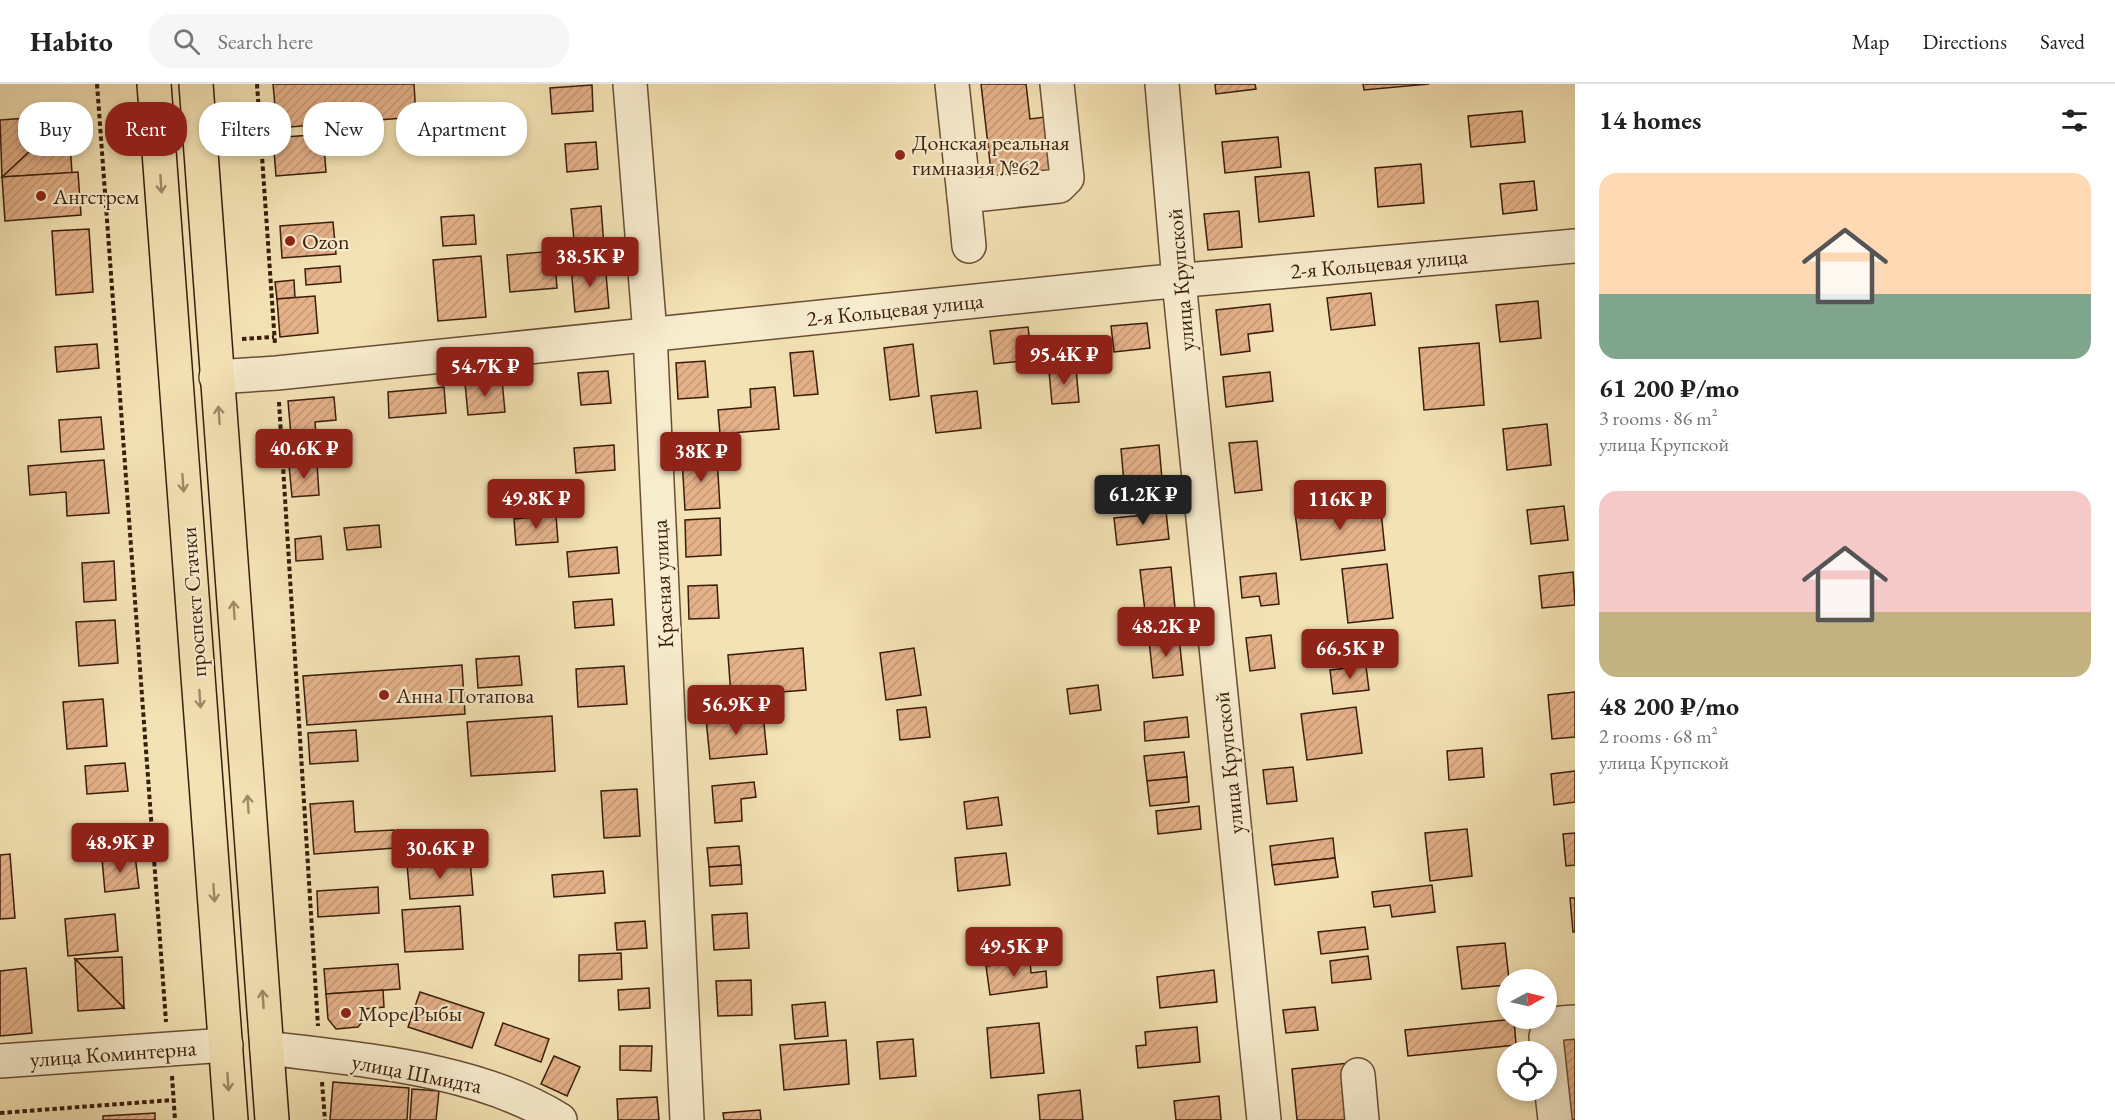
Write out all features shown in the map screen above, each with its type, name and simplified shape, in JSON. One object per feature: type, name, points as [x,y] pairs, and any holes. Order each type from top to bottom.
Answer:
[{"type":"main road","name":"проспект Стачки","points":[[154,84],[231,1120]]},
{"type":"main road","name":"проспект Стачки","points":[[196,84],[272,1120]]},
{"type":"street","name":"Красная улица","points":[[630,84],[650,334],[687,1120]]},
{"type":"street","points":[[952,84],[969,246]]},
{"type":"street","points":[[964,196],[1059,186],[1067,178],[1056,84]]},
{"type":"street","name":"улица Крупской","points":[[1162,84],[1179,281],[1264,1120]]},
{"type":"street","name":"2-я Кольцевая улица","points":[[216,377],[277,373],[1179,281],[1575,246]]},
{"type":"street","points":[[1555,1120],[1546,1037],[1549,1027],[1575,1022]]},
{"type":"street","name":"улица Коминтерна","points":[[0,1061],[226,1044]]},
{"type":"street","name":"улица Шмидта","points":[[267,1048],[442,1074],[478,1083],[517,1098],[560,1120]]},
{"type":"street","points":[[1358,1076],[1362,1120]]},
{"type":"path","points":[[97,84],[166,1026]]},
{"type":"path","points":[[257,84],[325,1120]]},
{"type":"path","points":[[0,1113],[173,1100],[175,1120]]},
{"type":"building","points":[[273,84],[414,84],[415,102],[396,102],[396,119],[384,120],[384,102],[303,102],[303,126],[291,127],[291,102],[275,102]]},
{"type":"building","points":[[981,84],[1026,84],[1030,119],[1053,116],[1059,173],[992,180]]},
{"type":"building","points":[[1215,84],[1255,84],[1256,89],[1216,94]]},
{"type":"building","points":[[1363,84],[1429,84],[1364,90]]},
{"type":"building","points":[[592,85],[593,111],[552,114],[550,88]]},
{"type":"building","points":[[1522,111],[1525,142],[1471,147],[1468,116]]},
{"type":"building","points":[[18,119],[18,156],[24,156],[2,177],[0,120]]},
{"type":"building","points":[[303,136],[303,156],[325,156],[326,172],[276,176],[274,156],[291,156],[291,137]]},
{"type":"building","points":[[1278,137],[1281,167],[1225,173],[1222,142]]},
{"type":"building","points":[[596,142],[598,169],[567,172],[565,144]]},
{"type":"building","points":[[24,156],[71,156],[72,173],[2,177]]},
{"type":"building","points":[[1421,164],[1424,203],[1378,207],[1375,168]]},
{"type":"building","name":"Ангстрем","points":[[78,172],[81,215],[5,221],[2,177]]},
{"type":"building","points":[[1309,172],[1314,216],[1259,222],[1255,177]]},
{"type":"building","points":[[1534,181],[1537,210],[1503,214],[1500,184]]},
{"type":"building","points":[[601,206],[604,247],[575,250],[571,209]]},
{"type":"building","points":[[1239,211],[1242,247],[1208,250],[1204,214]]},
{"type":"building","points":[[474,215],[476,244],[443,246],[441,217]]},
{"type":"building","points":[[333,222],[336,254],[282,258],[280,226]]},
{"type":"building","points":[[89,229],[93,292],[56,295],[52,231]]},
{"type":"building","points":[[554,251],[557,288],[510,292],[507,255]]},
{"type":"building","points":[[481,256],[486,317],[438,321],[433,260]]},
{"type":"building","points":[[605,263],[609,308],[575,312],[571,267]]},
{"type":"building","points":[[340,266],[341,282],[306,285],[305,269]]},
{"type":"building","points":[[294,280],[295,298],[277,299],[275,282]]},
{"type":"building","points":[[1371,293],[1375,325],[1331,330],[1327,298]]},
{"type":"building","points":[[315,296],[318,333],[280,337],[277,299]]},
{"type":"building","points":[[1538,301],[1541,338],[1500,342],[1496,305]]},
{"type":"building","points":[[1270,304],[1273,331],[1248,334],[1250,351],[1221,355],[1216,310]]},
{"type":"building","points":[[1147,323],[1150,348],[1114,352],[1111,326]]},
{"type":"building","points":[[1028,327],[1032,360],[994,364],[990,331]]},
{"type":"building","points":[[1479,343],[1484,405],[1424,410],[1419,348]]},
{"type":"building","points":[[97,344],[99,368],[57,372],[55,347]]},
{"type":"building","points":[[913,344],[919,396],[890,400],[884,348]]},
{"type":"building","points":[[813,351],[818,394],[794,396],[790,353]]},
{"type":"building","points":[[705,361],[708,397],[678,399],[676,363]]},
{"type":"building","points":[[1076,368],[1079,402],[1052,404],[1049,371]]},
{"type":"building","points":[[608,371],[611,403],[581,405],[578,373]]},
{"type":"building","points":[[1270,372],[1273,401],[1226,407],[1223,377]]},
{"type":"building","points":[[502,380],[505,412],[468,415],[465,383]]},
{"type":"building","points":[[444,387],[446,413],[389,418],[388,392]]},
{"type":"building","points":[[775,387],[779,429],[720,434],[718,410],[751,407],[750,389]]},
{"type":"building","points":[[977,391],[981,428],[936,433],[931,396]]},
{"type":"building","points":[[334,397],[336,420],[315,422],[317,445],[292,447],[288,401]]},
{"type":"building","points":[[101,417],[104,449],[61,452],[59,420]]},
{"type":"building","points":[[1547,424],[1551,465],[1507,470],[1503,429]]},
{"type":"building","points":[[1257,441],[1262,490],[1235,493],[1229,443]]},
{"type":"building","points":[[614,445],[615,470],[576,473],[574,448]]},
{"type":"building","points":[[1159,445],[1162,479],[1124,483],[1121,449]]},
{"type":"building","points":[[717,456],[720,508],[685,510],[682,458]]},
{"type":"building","points":[[104,460],[109,513],[67,516],[66,492],[30,495],[28,466]]},
{"type":"building","points":[[317,463],[319,495],[292,497],[289,465]]},
{"type":"building","points":[[1165,502],[1169,539],[1117,545],[1114,518],[1144,515],[1143,504]]},
{"type":"building","points":[[1380,502],[1385,550],[1301,560],[1295,512]]},
{"type":"building","points":[[1564,506],[1568,540],[1531,544],[1527,510]]},
{"type":"building","points":[[556,515],[558,542],[516,545],[514,519]]},
{"type":"building","points":[[720,518],[721,555],[686,557],[685,520]]},
{"type":"building","points":[[379,525],[381,547],[347,550],[344,528]]},
{"type":"building","points":[[321,536],[323,559],[296,561],[295,539]]},
{"type":"building","points":[[617,547],[619,573],[569,577],[567,552]]},
{"type":"building","points":[[114,561],[116,600],[84,602],[82,563]]},
{"type":"building","points":[[1387,564],[1393,618],[1348,623],[1342,569]]},
{"type":"building","points":[[1171,567],[1175,608],[1145,611],[1140,570]]},
{"type":"building","points":[[1573,572],[1575,605],[1542,608],[1539,576]]},
{"type":"building","points":[[1276,573],[1279,604],[1261,606],[1259,596],[1242,598],[1240,577]]},
{"type":"building","points":[[717,585],[719,618],[689,619],[688,586]]},
{"type":"building","points":[[612,599],[614,625],[575,628],[573,602]]},
{"type":"building","points":[[115,620],[118,663],[79,666],[76,622]]},
{"type":"building","points":[[1271,635],[1275,668],[1250,671],[1246,638]]},
{"type":"building","points":[[1179,637],[1183,675],[1153,678],[1149,640]]},
{"type":"building","points":[[803,648],[806,690],[731,696],[728,655]]},
{"type":"building","points":[[914,648],[921,695],[886,700],[880,653]]},
{"type":"building","points":[[519,656],[522,685],[478,688],[476,659]]},
{"type":"building","name":"Анна Потапова","points":[[462,665],[465,714],[307,725],[303,676]]},
{"type":"building","points":[[624,666],[627,704],[578,707],[576,669]]},
{"type":"building","points":[[1366,666],[1369,690],[1333,694],[1330,670]]},
{"type":"building","points":[[1098,685],[1101,710],[1070,714],[1067,689]]},
{"type":"building","points":[[1575,692],[1575,737],[1552,739],[1548,695]]},
{"type":"building","points":[[103,699],[107,746],[67,749],[63,702]]},
{"type":"building","points":[[926,707],[930,737],[900,740],[897,710]]},
{"type":"building","points":[[1356,707],[1362,753],[1307,760],[1301,714]]},
{"type":"building","points":[[763,714],[767,754],[710,759],[706,719]]},
{"type":"building","points":[[552,716],[555,771],[471,776],[467,722]]},
{"type":"building","points":[[1187,717],[1189,737],[1145,741],[1144,722]]},
{"type":"building","points":[[356,730],[358,761],[310,764],[308,733]]},
{"type":"building","points":[[1482,748],[1484,777],[1449,780],[1447,751]]},
{"type":"building","points":[[1184,752],[1187,777],[1147,781],[1144,756]]},
{"type":"building","points":[[125,763],[128,791],[87,794],[85,766]]},
{"type":"building","points":[[1293,767],[1297,801],[1267,804],[1263,770]]},
{"type":"building","points":[[1575,771],[1575,802],[1554,805],[1551,774]]},
{"type":"building","points":[[1187,777],[1189,802],[1150,806],[1147,781]]},
{"type":"building","points":[[754,782],[756,797],[741,799],[742,821],[715,823],[712,786]]},
{"type":"building","points":[[637,789],[640,836],[604,838],[601,791]]},
{"type":"building","points":[[998,797],[1002,825],[967,829],[964,802]]},
{"type":"building","points":[[353,801],[355,832],[394,830],[395,848],[314,854],[310,804]]},
{"type":"building","points":[[1199,806],[1201,829],[1158,834],[1156,811]]},
{"type":"building","points":[[1467,829],[1472,876],[1430,881],[1425,833]]},
{"type":"building","points":[[1575,833],[1575,865],[1566,866],[1563,834]]},
{"type":"building","points":[[1333,838],[1335,858],[1272,865],[1270,846]]},
{"type":"building","points":[[739,846],[741,865],[709,867],[707,848]]},
{"type":"building","points":[[1006,853],[1010,885],[958,891],[955,858]]},
{"type":"building","points":[[10,854],[15,918],[0,919],[0,855]]},
{"type":"building","points":[[135,855],[139,888],[105,892],[102,859]]},
{"type":"building","points":[[1335,858],[1338,877],[1275,885],[1272,865]]},
{"type":"building","points":[[470,860],[473,895],[410,899],[407,864]]},
{"type":"building","points":[[741,865],[742,884],[710,886],[709,867]]},
{"type":"building","points":[[603,871],[605,893],[554,897],[552,875]]},
{"type":"building","points":[[1432,885],[1435,912],[1392,917],[1390,905],[1374,907],[1372,892]]},
{"type":"building","points":[[378,887],[379,913],[318,917],[317,891]]},
{"type":"building","points":[[1570,898],[1575,898],[1575,932],[1573,932]]},
{"type":"building","points":[[460,906],[463,949],[405,952],[402,910]]},
{"type":"building","points":[[747,913],[749,948],[714,950],[712,915]]},
{"type":"building","points":[[115,914],[118,951],[68,956],[65,919]]},
{"type":"building","points":[[645,921],[647,948],[617,950],[615,923]]},
{"type":"building","points":[[1365,927],[1368,949],[1321,954],[1318,932]]},
{"type":"building","points":[[1505,943],[1508,969],[1497,969],[1497,986],[1462,989],[1457,947]]},
{"type":"building","points":[[621,953],[622,979],[579,981],[579,955]]},
{"type":"building","points":[[1368,956],[1371,979],[1332,983],[1330,961]]},
{"type":"building","points":[[122,957],[124,1008],[75,959]]},
{"type":"building","points":[[75,959],[124,1008],[78,1011]]},
{"type":"building","points":[[1030,960],[1031,973],[1046,971],[1047,987],[990,995],[986,966]]},
{"type":"building","points":[[398,964],[400,989],[326,994],[324,969]]},
{"type":"building","points":[[26,968],[32,1033],[0,1036],[0,971]]},
{"type":"building","points":[[1214,970],[1217,1002],[1160,1008],[1157,977]]},
{"type":"building","points":[[751,980],[752,1015],[718,1016],[716,981]]},
{"type":"building","points":[[649,988],[650,1008],[619,1010],[618,990]]},
{"type":"building","name":"Море Рыбы","points":[[383,990],[384,1007],[365,1009],[366,1017],[358,1027],[336,1029],[328,1019],[326,994]]},
{"type":"building","points":[[420,992],[484,1013],[472,1048],[408,1027]]},
{"type":"building","points":[[825,1002],[828,1036],[795,1039],[792,1005]]},
{"type":"building","points":[[1315,1007],[1318,1030],[1286,1033],[1283,1010]]},
{"type":"building","points":[[1497,1021],[1497,1029],[1515,1029],[1516,1041],[1497,1041],[1497,1047],[1408,1056],[1405,1030]]},
{"type":"building","points":[[503,1023],[549,1039],[541,1062],[495,1045]]},
{"type":"building","points":[[1039,1023],[1044,1073],[991,1078],[987,1028]]},
{"type":"building","points":[[1197,1027],[1200,1062],[1138,1068],[1136,1046],[1146,1045],[1145,1032]]},
{"type":"building","points":[[1575,1037],[1575,1120],[1570,1120],[1561,1039]]},
{"type":"building","points":[[913,1039],[916,1076],[880,1079],[877,1042]]},
{"type":"building","points":[[846,1040],[849,1084],[784,1090],[780,1045]]},
{"type":"building","points":[[620,1046],[652,1046],[651,1071],[620,1070]]},
{"type":"building","points":[[554,1056],[580,1067],[567,1096],[541,1084]]},
{"type":"building","points":[[1349,1063],[1346,1120],[1297,1120],[1292,1069]]},
{"type":"building","points":[[333,1082],[409,1088],[407,1120],[330,1120]]},
{"type":"building","points":[[412,1089],[439,1091],[436,1120],[410,1120]]},
{"type":"building","points":[[1080,1090],[1083,1120],[1040,1120],[1038,1095]]},
{"type":"building","points":[[1219,1096],[1221,1120],[1176,1120],[1174,1101]]},
{"type":"building","points":[[657,1097],[659,1120],[618,1120],[617,1099]]},
{"type":"building","points":[[760,1110],[761,1120],[724,1120],[723,1113]]},
{"type":"building","points":[[155,1113],[155,1120],[103,1120],[103,1116]]},
{"type":"place","name":"Донская реальная гимназия №62","points":[[900,155]]},
{"type":"place","name":"Ангстрем","points":[[41,196]]},
{"type":"place","name":"Ozon","points":[[290,241]]},
{"type":"place","name":"Анна Потапова","points":[[384,695]]},
{"type":"place","name":"Море Рыбы","points":[[346,1013]]}]
